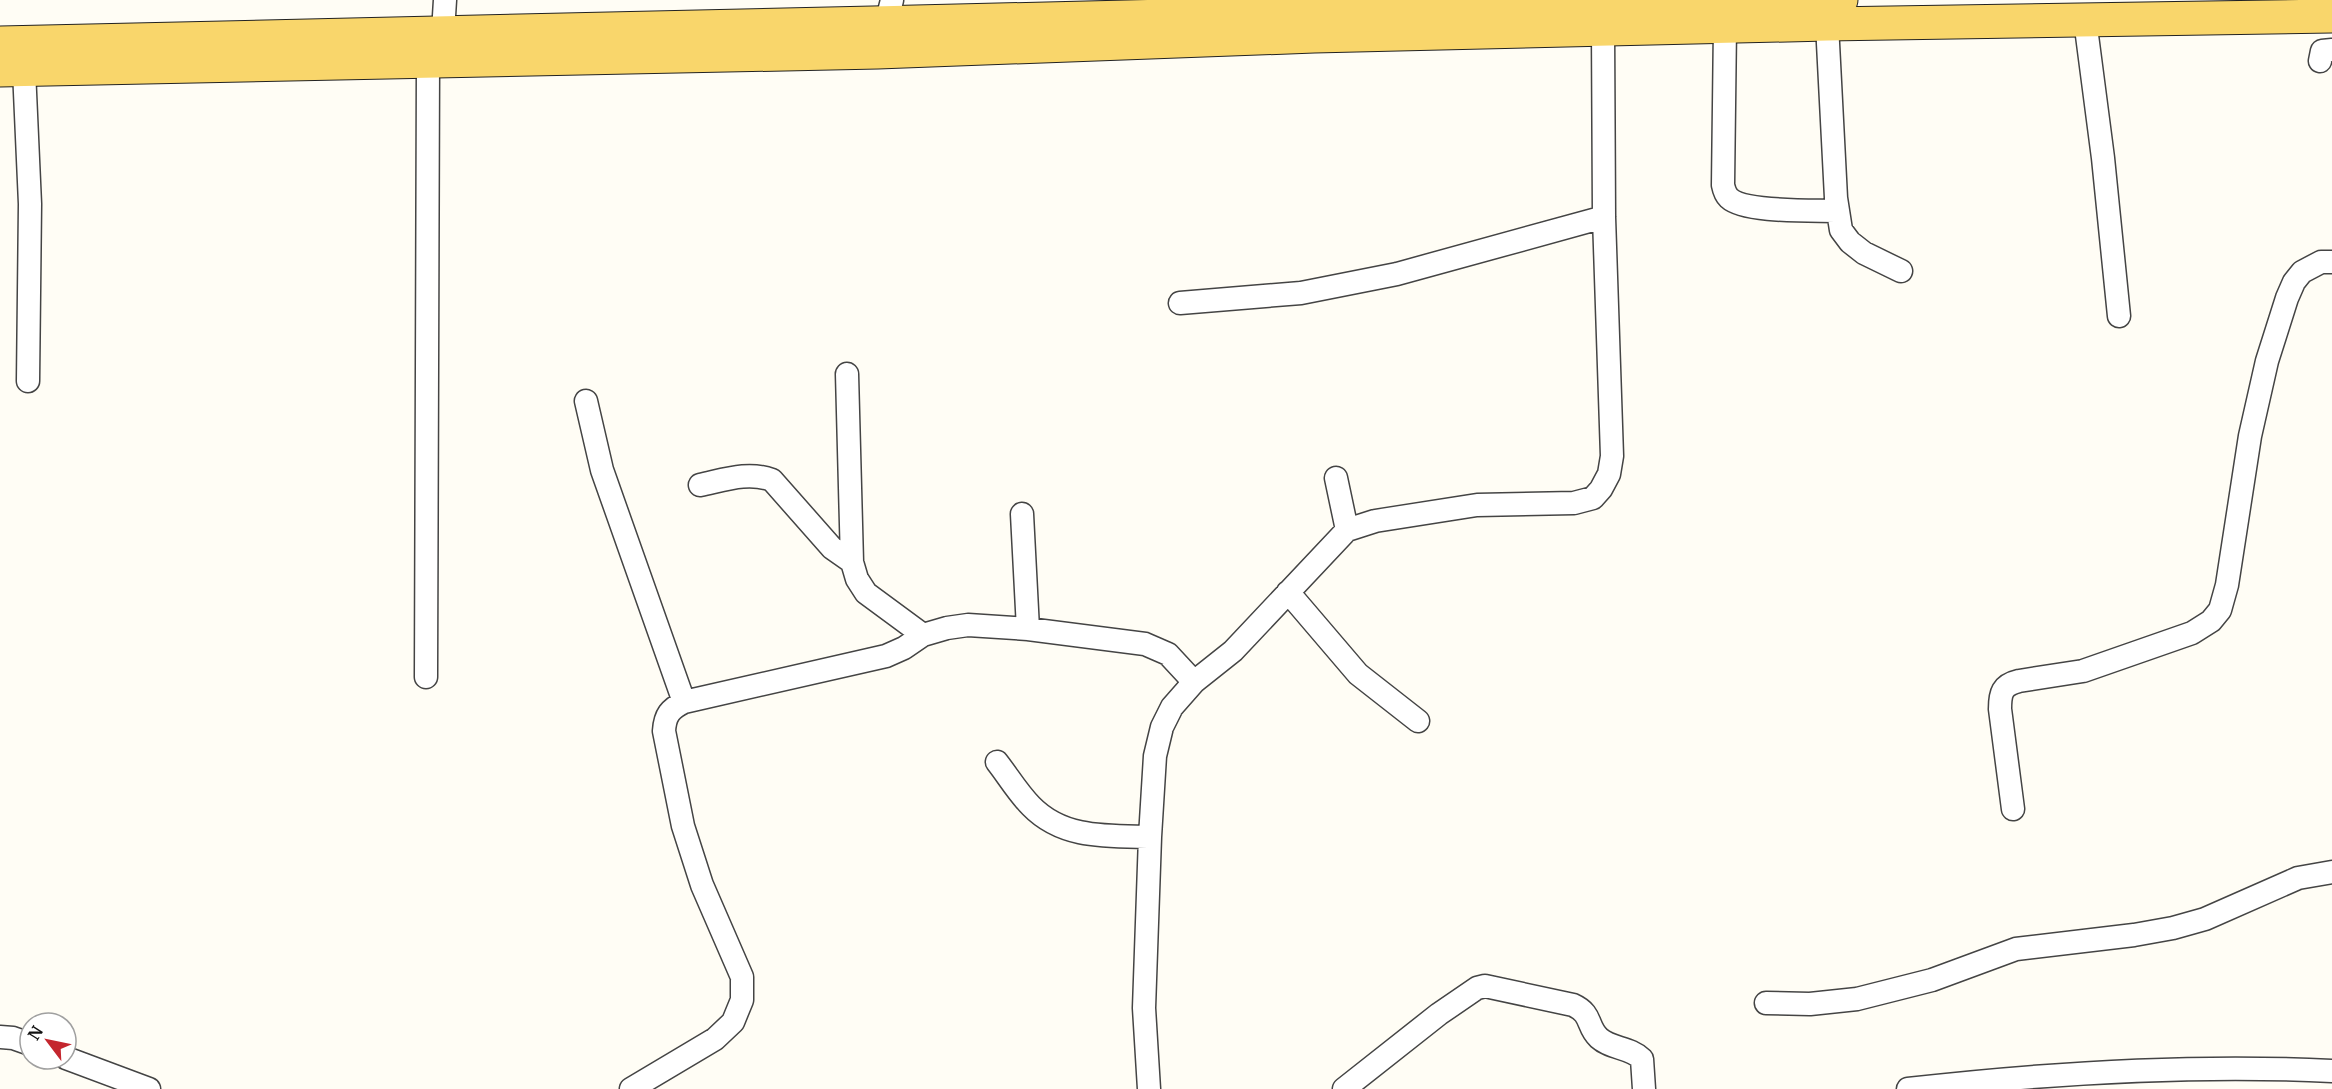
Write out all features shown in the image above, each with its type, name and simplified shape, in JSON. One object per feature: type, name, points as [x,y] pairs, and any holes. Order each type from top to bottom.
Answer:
[{"type":"main road","points":[[0,42],[443,32],[889,12],[1137,15],[1723,10],[2085,20],[2332,16]]},
{"type":"main road","points":[[12,70],[878,52],[1314,36],[1597,12]]},
{"type":"street","points":[[443,32],[445,0]]},
{"type":"street","points":[[1723,10],[1723,185],[1725,194],[1739,204],[1761,208],[1838,211]]},
{"type":"street","points":[[1149,1089],[1144,1008],[1150,837],[1155,756],[1162,727],[1172,707],[1194,682],[1233,651],[1347,530],[1375,521],[1477,505],[1574,503],[1593,498],[1609,474],[1612,456],[1597,12]]},
{"type":"street","points":[[1834,12],[1838,211],[1841,230],[1850,242],[1864,253],[1900,271]]},
{"type":"street","points":[[2085,20],[2103,158],[2119,316]]},
{"type":"street","points":[[426,677],[428,61]]},
{"type":"street","points":[[12,70],[30,204],[28,381]]},
{"type":"street","points":[[1180,303],[1301,293],[1397,274],[1604,217]]},
{"type":"street","points":[[2013,809],[2000,709],[2000,694],[2003,688],[2009,683],[2083,671],[2155,647],[2192,633],[2211,621],[2220,610],[2227,585],[2250,436],[2267,361],[2294,282],[2302,272],[2310,267],[2332,262]]},
{"type":"street","points":[[847,374],[852,562],[857,579],[866,593],[923,635]]},
{"type":"street","points":[[586,401],[602,470],[684,702]]},
{"type":"street","points":[[700,485],[747,476],[772,480],[832,548],[852,562]]},
{"type":"street","points":[[1336,478],[1347,530]]},
{"type":"street","points":[[1022,514],[1028,629]]},
{"type":"street","points":[[1288,592],[1358,674],[1418,721]]},
{"type":"street","points":[[631,1089],[715,1039],[733,1022],[742,1000],[742,976],[702,885],[683,826],[664,731],[665,718],[672,708],[684,702],[886,656],[904,648],[923,635],[968,625],[1028,629],[1144,644],[1168,654],[1194,682]]},
{"type":"street","points":[[997,762],[1031,806],[1049,821],[1068,830],[1090,835],[1150,837]]},
{"type":"street","points":[[1766,1003],[1810,1004],[1857,999],[1932,980],[2016,949],[2174,928],[2226,910],[2298,878],[2332,872]]},
{"type":"street","points":[[1344,1089],[1438,1014],[1461,1001],[1477,988],[1485,986],[1573,1005],[1582,1009],[1589,1018],[1596,1036],[1602,1041],[1627,1049],[1642,1059],[1644,1089]]},
{"type":"street","points":[[0,1037],[18,1040]]},
{"type":"street","points":[[78,1062],[149,1089]]},
{"type":"street","points":[[1908,1089],[1975,1081],[2131,1070],[2264,1068],[2332,1071]]}]
